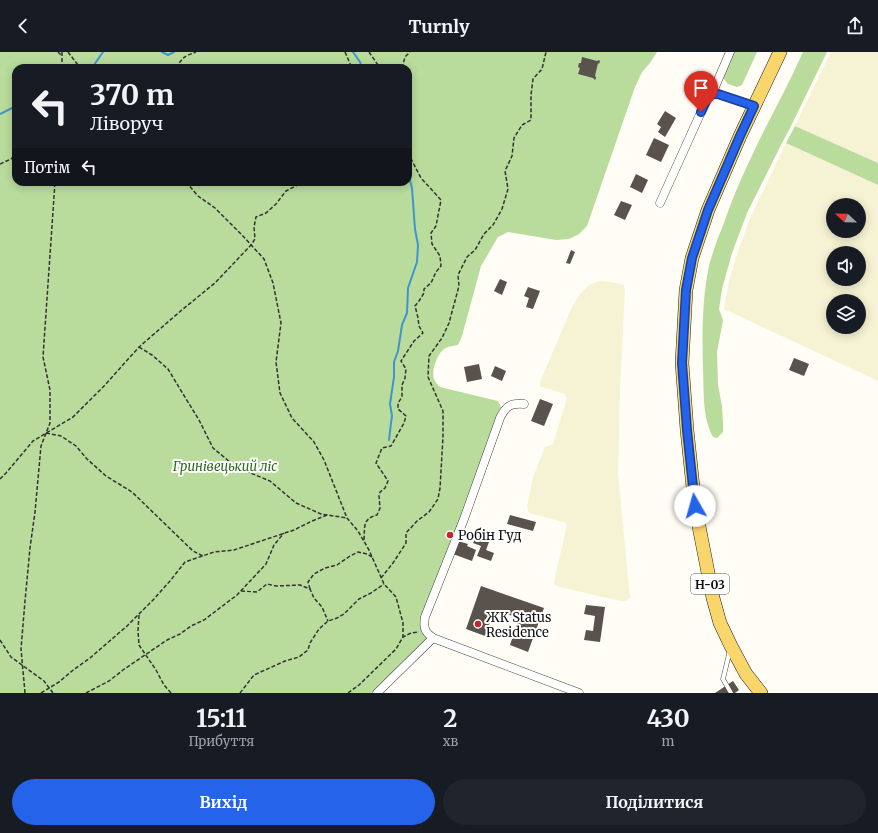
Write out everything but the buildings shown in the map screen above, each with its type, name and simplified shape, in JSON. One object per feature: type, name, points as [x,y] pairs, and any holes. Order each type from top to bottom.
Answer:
[{"type":"main road","name":"Н-03","points":[[761,693],[746,674],[731,646],[720,623],[713,598],[695,506],[682,363],[686,290],[692,258],[708,210],[740,136],[780,52]]},
{"type":"street","points":[[660,203],[707,99],[712,94],[730,52]]},
{"type":"street","points":[[712,94],[718,94],[754,106]]},
{"type":"street","points":[[524,404],[509,406],[504,410],[500,418],[464,519],[425,617],[424,624],[430,636],[579,693]]},
{"type":"street","points":[[377,693],[430,636]]},
{"type":"lane","points":[[731,646],[723,679],[731,693]]},
{"type":"path","points":[[58,52],[62,56]]},
{"type":"path","points":[[62,52],[62,64]]},
{"type":"path","points":[[68,52],[77,64]]},
{"type":"path","points":[[179,64],[182,59],[196,52]]},
{"type":"path","points":[[345,52],[350,64]]},
{"type":"path","points":[[369,52],[377,64]]},
{"type":"path","points":[[403,64],[405,57],[410,52]]},
{"type":"path","points":[[381,578],[406,543],[406,533],[417,521],[429,512],[438,499],[443,437],[443,411],[428,377],[429,356],[442,338],[449,323],[459,286],[458,276],[464,263],[467,257],[475,250],[484,234],[493,225],[502,208],[508,189],[505,171],[512,156],[514,138],[522,125],[531,120],[531,95],[533,79],[542,69],[546,52]]},
{"type":"path","points":[[0,164],[12,158]]},
{"type":"path","points":[[364,541],[367,519],[377,515],[380,508],[380,492],[385,488],[388,481],[376,463],[382,448],[391,446],[404,423],[406,416],[398,409],[398,403],[402,397],[402,385],[405,378],[406,369],[401,360],[414,341],[423,333],[419,326],[415,306],[424,293],[424,289],[431,283],[436,272],[442,266],[440,256],[432,244],[431,234],[436,226],[442,200],[421,178],[412,161]]},
{"type":"path","points":[[25,693],[21,649],[25,593],[41,446],[50,423],[50,390],[44,357],[55,186]]},
{"type":"path","points":[[189,186],[198,196],[216,208],[264,258],[273,283],[281,323],[276,362],[280,392],[292,418],[314,442],[324,460],[347,518],[358,530],[384,584],[396,597],[403,623],[403,638]]},
{"type":"path","points":[[0,479],[33,440],[73,417],[104,386],[139,347],[215,283],[255,239],[254,228],[256,217],[266,212],[276,204],[286,191],[295,186]]},
{"type":"path","points":[[139,347],[152,355],[168,369],[199,420],[213,448],[236,467],[270,481],[296,503],[321,514],[347,518]]},
{"type":"path","points":[[46,433],[61,436],[76,446],[106,476],[132,492],[193,551],[203,556]]},
{"type":"path","points":[[41,693],[59,682],[90,658],[127,626],[170,581],[185,562],[214,552],[234,550],[294,530],[327,515]]},
{"type":"path","points":[[86,693],[109,681],[167,640],[204,620],[237,595],[266,564],[274,545],[284,533]]},
{"type":"path","points":[[328,621],[322,606],[314,598],[308,582],[314,574],[325,568],[337,565],[358,552],[372,557]]},
{"type":"path","points":[[241,591],[257,592],[267,584],[276,586],[300,585],[310,589]]},
{"type":"path","points":[[240,693],[254,675],[285,661],[299,657],[308,650],[318,629],[328,621],[344,614],[359,599],[384,584]]},
{"type":"path","points":[[139,614],[139,645],[164,685],[171,693]]},
{"type":"path","points":[[348,693],[359,685],[396,649],[403,638],[412,633],[423,632],[430,636]]},
{"type":"path","points":[[0,640],[11,657],[44,681],[53,693]]},
{"type":"shaded area","points":[[831,52],[878,52],[878,163],[795,126]]},
{"type":"shaded area","points":[[786,143],[878,185],[878,381],[724,309],[729,281],[751,216]]},
{"type":"shaded area","points":[[599,281],[624,285],[625,291],[618,473],[630,598],[626,601],[620,601],[555,585],[554,582],[566,523],[530,513],[527,506],[533,477],[545,447],[553,444],[567,398],[564,394],[540,386],[540,382],[572,307],[580,294],[589,285]]},
{"type":"green space","name":"Гринівецький ліс","points":[[0,52],[657,52],[642,72],[635,87],[587,226],[579,234],[569,239],[556,240],[508,232],[498,237],[481,266],[462,336],[458,345],[443,350],[438,357],[433,375],[435,381],[440,387],[498,401],[501,407],[500,418],[424,624],[433,638],[377,693],[0,693]]},
{"type":"green space","points":[[725,52],[757,52],[742,85],[737,87],[728,84],[723,78],[720,66]]},
{"type":"green space","points":[[803,52],[827,52],[747,213],[732,253],[722,289],[719,309],[723,320],[717,352],[718,385],[722,406],[723,432],[717,438],[713,437],[709,429],[705,412],[704,395],[703,317],[709,266],[739,183]]},
{"type":"green space","points":[[795,126],[878,163],[878,185],[786,143]]},
{"type":"waterway","points":[[95,64],[103,52]]},
{"type":"waterway","points":[[162,52],[168,55],[174,52]]},
{"type":"waterway","points":[[353,52],[361,64]]},
{"type":"waterway","points":[[0,114],[12,108]]},
{"type":"waterway","points":[[389,440],[392,416],[390,404],[394,377],[394,362],[398,351],[402,325],[407,313],[408,288],[417,262],[418,245],[415,229],[411,186]]},
{"type":"place","name":"Робін Гуд","points":[[450,535]]},
{"type":"place","name":"ЖК Status Residence","points":[[478,624]]},
{"type":"route","points":[[695,506],[682,363],[686,290],[692,258],[708,210],[754,106],[718,94],[712,94],[707,99],[701,112]]}]
